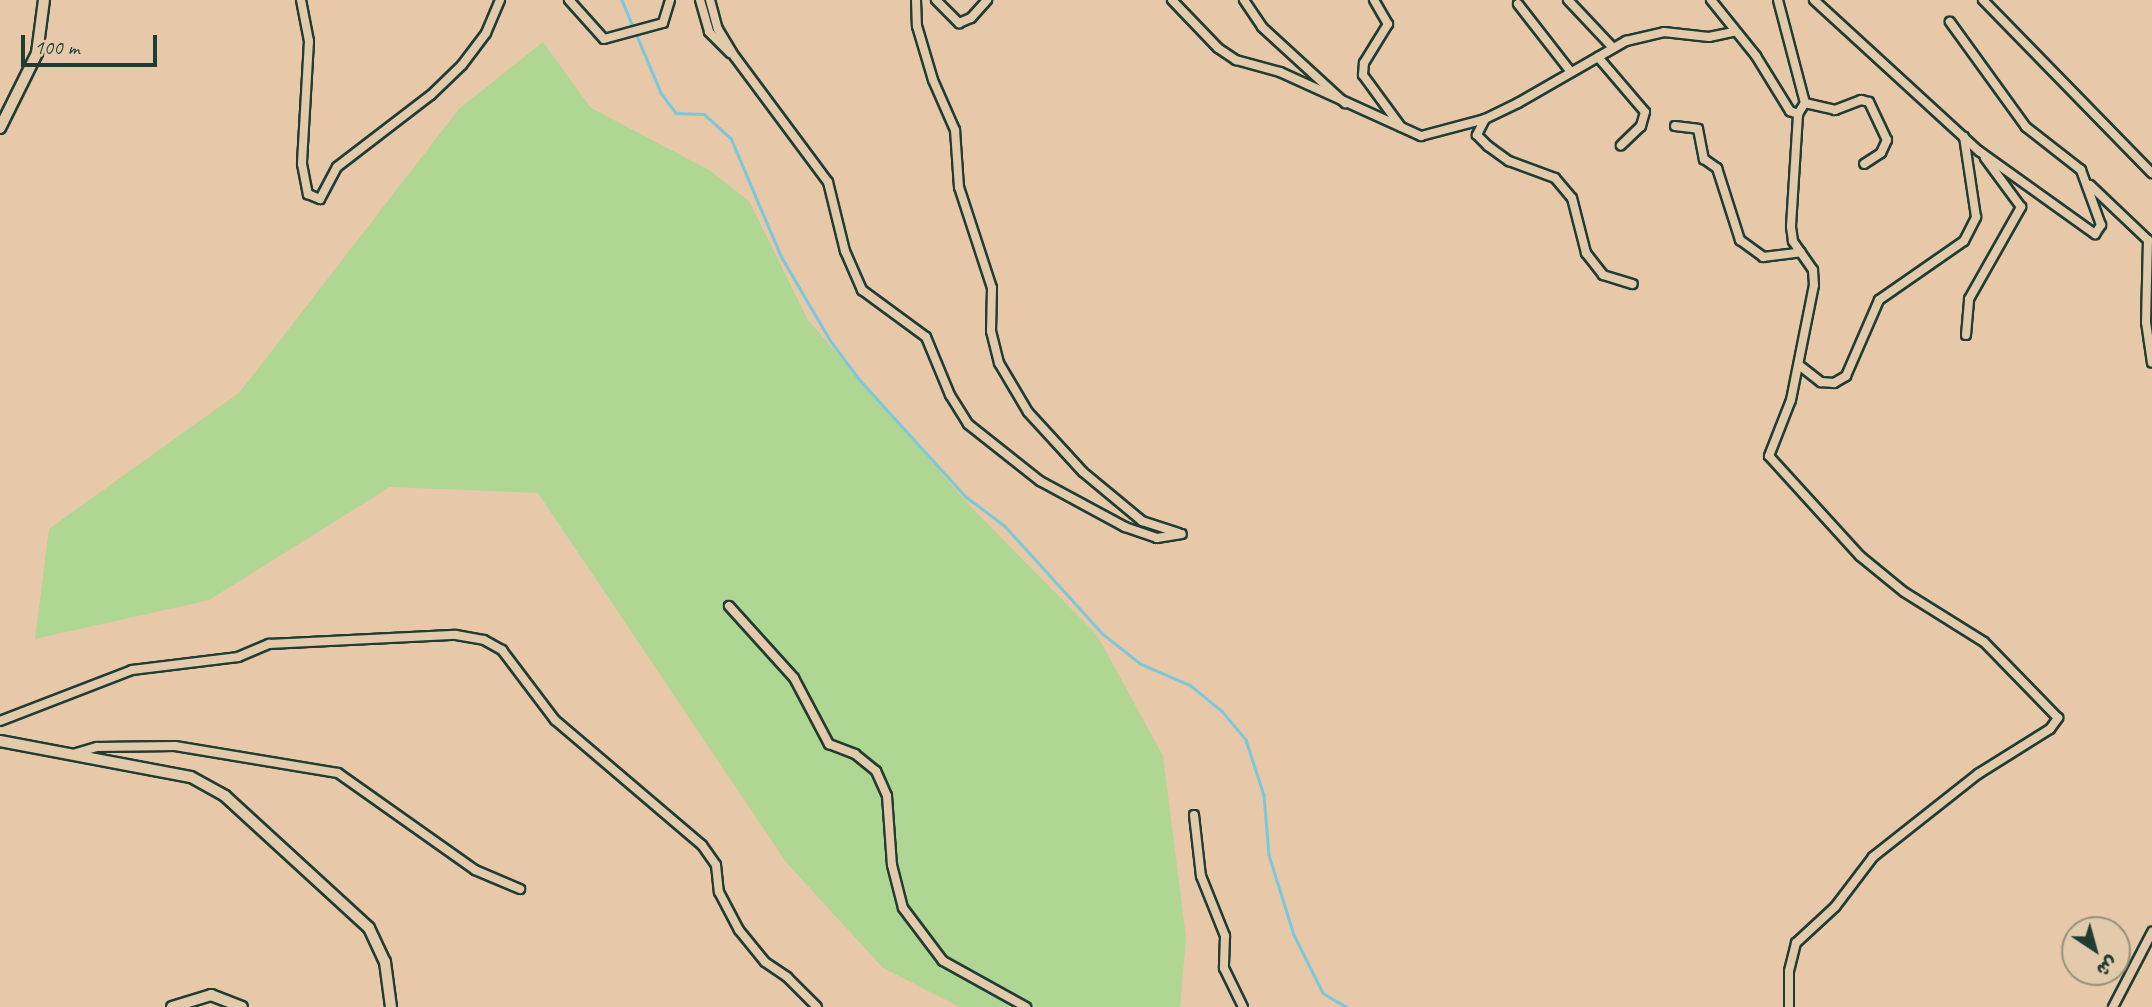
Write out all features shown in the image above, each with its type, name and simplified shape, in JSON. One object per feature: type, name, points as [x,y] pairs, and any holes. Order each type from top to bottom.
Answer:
[{"type":"street","points":[[0,128],[4,112],[37,53],[44,0]]},
{"type":"street","points":[[301,0],[309,41],[302,164],[312,199],[320,199],[337,167],[431,95],[462,65],[486,33],[500,0]]},
{"type":"street","points":[[569,0],[604,39],[663,23],[670,0]]},
{"type":"street","points":[[699,0],[709,32],[735,57]]},
{"type":"street","points":[[710,0],[718,29],[735,57],[828,182],[845,251],[862,290],[926,337],[950,395],[968,424],[1040,481],[1125,527],[1157,538],[1182,534],[1142,521],[1083,472],[1028,411],[999,363],[991,331],[992,288],[959,187],[955,131],[925,53],[916,0]]},
{"type":"street","points":[[936,0],[959,23],[971,18],[987,0]]},
{"type":"street","points":[[1172,0],[1218,48],[1236,60],[1280,72],[1405,132],[1421,136],[1485,119],[1613,48],[1664,32],[1709,37],[1733,32]]},
{"type":"street","points":[[1244,0],[1262,27],[1325,80],[1347,105]]},
{"type":"street","points":[[1374,0],[1388,24],[1364,63],[1363,75],[1405,132]]},
{"type":"street","points":[[1569,0],[1613,48]]},
{"type":"street","points":[[1711,0],[1733,32],[1756,56],[1790,111],[1798,114]]},
{"type":"street","points":[[1778,0],[1805,103],[1798,114],[1791,226],[1793,241],[1812,270],[1814,285],[1799,365],[1769,456],[1860,556],[1904,592],[1984,642],[2058,718],[1873,857],[1847,893],[1797,943],[1789,971],[1788,1007]]},
{"type":"street","points":[[1814,0],[1827,17],[1979,151],[2095,234],[2101,225],[2088,184],[2076,165],[2026,127],[1950,22]]},
{"type":"street","points":[[1983,0],[2152,173]]},
{"type":"street","points":[[1518,4],[1571,72]]},
{"type":"street","points":[[1598,57],[1645,112],[1641,126],[1621,145]]},
{"type":"street","points":[[1805,103],[1835,110],[1861,100],[1869,102],[1887,140],[1881,153],[1864,164]]},
{"type":"street","points":[[1485,119],[1477,135],[1509,162],[1555,178],[1572,198],[1586,253],[1603,275],[1633,284]]},
{"type":"street","points":[[1675,125],[1698,129],[1704,159],[1717,168],[1740,240],[1763,257],[1801,252]]},
{"type":"street","points":[[1799,365],[1821,382],[1834,383],[1846,376],[1879,300],[1964,241],[1976,217],[1964,137]]},
{"type":"street","points":[[1966,335],[1969,299],[2021,207],[1979,151]]},
{"type":"street","points":[[2088,184],[2148,240],[2146,322],[2152,363]]},
{"type":"street","points":[[729,606],[794,678],[829,744],[855,754],[876,771],[887,796],[892,865],[903,908],[943,961],[1026,1007]]},
{"type":"street","points":[[0,721],[132,670],[238,657],[270,644],[456,635],[484,639],[502,650],[555,720],[702,845],[716,865],[719,892],[739,930],[765,962],[787,977],[817,1007]]},
{"type":"street","points":[[0,741],[76,753],[141,771],[191,777],[225,796],[369,928],[385,962],[391,1007]]},
{"type":"street","points":[[76,753],[107,746],[175,746],[338,773],[475,870],[520,889]]},
{"type":"street","points":[[1194,815],[1201,876],[1225,936],[1224,968],[1243,1007]]},
{"type":"street","points":[[2113,1007],[2152,932]]},
{"type":"street","points":[[173,1007],[211,995],[242,1007]]},
{"type":"green space","points":[[543,42],[591,108],[709,170],[749,201],[808,320],[970,506],[1097,635],[1163,756],[1186,938],[1180,1007],[960,1007],[883,968],[786,862],[538,493],[390,487],[209,600],[35,639],[49,529],[240,392],[459,109]]},
{"type":"waterway","points":[[622,0],[661,93],[676,113],[704,114],[731,138],[781,256],[830,340],[860,380],[965,496],[1005,526],[1103,634],[1141,664],[1190,685],[1222,711],[1246,740],[1264,795],[1269,855],[1294,935],[1323,993],[1346,1007]]}]
